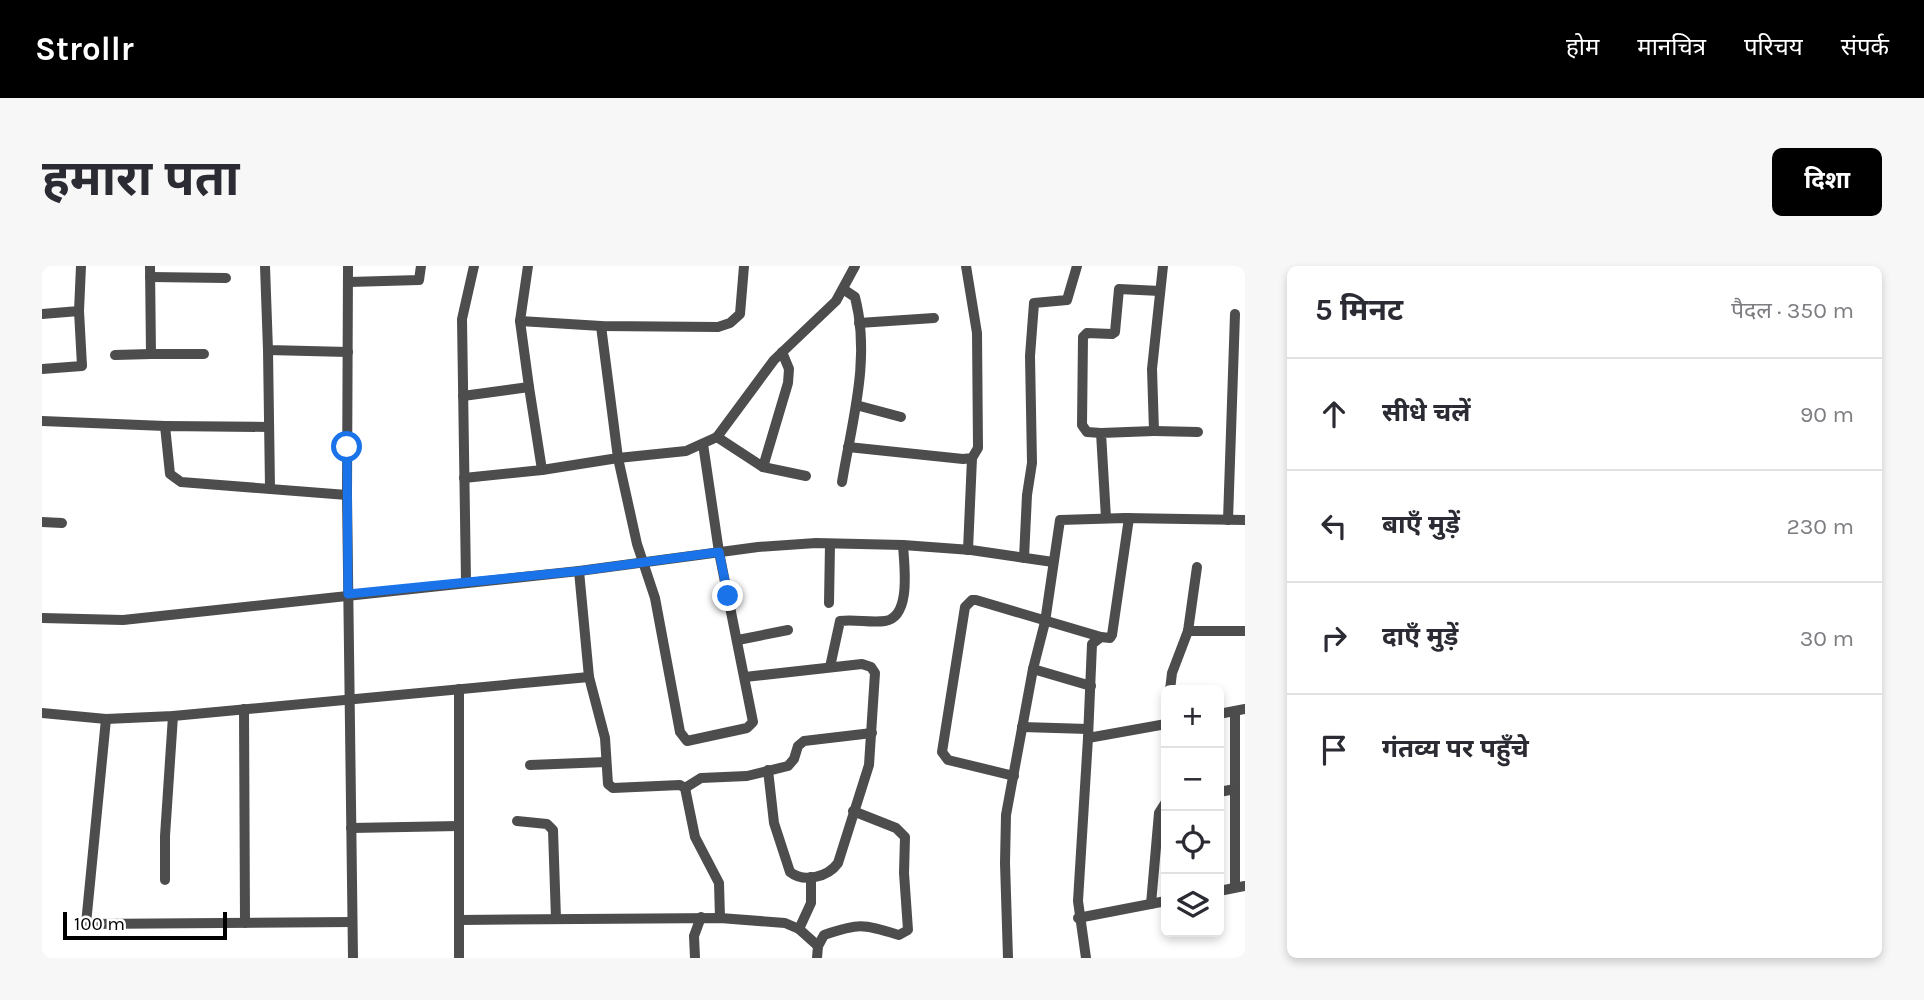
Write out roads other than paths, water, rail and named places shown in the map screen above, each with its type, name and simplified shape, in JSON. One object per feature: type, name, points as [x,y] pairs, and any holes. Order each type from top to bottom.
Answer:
[{"type":"street","points":[[42,369],[82,366],[80,266]]},
{"type":"street","points":[[265,266],[270,488]]},
{"type":"street","points":[[348,266],[347,495],[353,958]]},
{"type":"street","points":[[349,282],[419,280],[421,266]]},
{"type":"street","points":[[466,582],[462,319],[474,266]]},
{"type":"street","points":[[528,266],[520,321],[542,470]]},
{"type":"street","points":[[520,321],[601,326],[711,327],[730,323],[742,308],[744,266]]},
{"type":"street","points":[[464,478],[686,451],[717,437],[782,352],[836,301],[855,266]]},
{"type":"street","points":[[966,266],[978,333],[978,448],[972,458],[968,550]]},
{"type":"street","points":[[1024,558],[1027,495],[1032,463],[1030,356],[1034,303],[1067,300],[1077,266]]},
{"type":"street","points":[[1154,431],[1152,369],[1163,266]]},
{"type":"street","points":[[151,354],[150,271],[226,278]]},
{"type":"street","points":[[842,482],[861,371],[855,297],[843,289]]},
{"type":"street","points":[[1160,292],[1119,289],[1115,332],[1087,333],[1083,337],[1082,425],[1087,432],[1101,433],[1198,432]]},
{"type":"street","points":[[42,314],[79,311]]},
{"type":"street","points":[[1228,520],[1235,314]]},
{"type":"street","points":[[859,323],[934,318]]},
{"type":"street","points":[[601,326],[618,458],[654,598],[680,732],[684,739],[690,740],[750,727],[753,718],[719,552],[703,444]]},
{"type":"street","points":[[268,350],[348,352]]},
{"type":"street","points":[[763,467],[788,383],[789,369],[782,352]]},
{"type":"street","points":[[114,355],[204,354]]},
{"type":"street","points":[[1233,362],[1245,363]]},
{"type":"street","points":[[463,396],[529,387]]},
{"type":"street","points":[[856,405],[901,416]]},
{"type":"street","points":[[42,421],[269,427]]},
{"type":"street","points":[[165,426],[169,470],[176,481],[347,495]]},
{"type":"street","points":[[1101,433],[1106,518]]},
{"type":"street","points":[[717,437],[763,467],[806,476]]},
{"type":"street","points":[[848,447],[972,458]]},
{"type":"street","points":[[1014,776],[947,760],[942,752],[964,612],[968,602],[976,600],[1045,622],[1110,638],[1129,518]]},
{"type":"street","points":[[1008,958],[1005,839],[1033,669],[1045,622],[1059,520],[1245,520]]},
{"type":"street","points":[[42,522],[62,523]]},
{"type":"street","points":[[829,603],[830,544]]},
{"type":"street","points":[[42,618],[123,620],[579,571],[758,547],[903,545],[968,550],[1053,562]]},
{"type":"street","points":[[830,667],[840,621],[884,621],[893,618],[898,612],[905,583],[903,545]]},
{"type":"street","points":[[1171,685],[1172,673],[1188,631],[1198,567]]},
{"type":"street","points":[[579,571],[589,677],[603,724],[606,780],[611,788],[680,785],[685,788],[695,837],[719,883],[720,918]]},
{"type":"street","points":[[738,640],[788,630]]},
{"type":"street","points":[[1188,631],[1245,631]]},
{"type":"street","points":[[1086,958],[1078,901],[1092,644],[1101,637]]},
{"type":"street","points":[[745,677],[862,664],[874,670],[876,680],[869,765],[838,863],[828,874],[811,877],[794,876],[790,872],[775,823],[768,771]]},
{"type":"street","points":[[1033,669],[1091,686]]},
{"type":"street","points":[[42,713],[106,719],[173,716],[589,677]]},
{"type":"street","points":[[459,689],[459,958]]},
{"type":"street","points":[[244,709],[245,923]]},
{"type":"street","points":[[1240,710],[1235,789],[1240,887]]},
{"type":"street","points":[[165,880],[165,836],[173,716]]},
{"type":"street","points":[[106,719],[86,924],[352,922]]},
{"type":"street","points":[[1023,727],[1088,734],[1161,725]]},
{"type":"street","points":[[685,788],[701,778],[747,776],[791,763],[798,746],[804,741],[872,733]]},
{"type":"street","points":[[530,765],[606,762]]},
{"type":"street","points":[[1224,791],[1235,789]]},
{"type":"street","points":[[1151,904],[1161,810]]},
{"type":"street","points":[[458,920],[701,917],[785,923],[799,929],[817,952],[824,935],[853,925],[899,935],[908,930],[904,873],[905,837],[896,828],[853,811]]},
{"type":"street","points":[[517,821],[548,824],[553,830],[556,919]]},
{"type":"street","points":[[351,828],[459,826]]},
{"type":"street","points":[[799,929],[811,903],[811,877]]},
{"type":"street","points":[[1079,918],[1161,902]]},
{"type":"street","points":[[695,958],[694,936],[701,917]]}]
